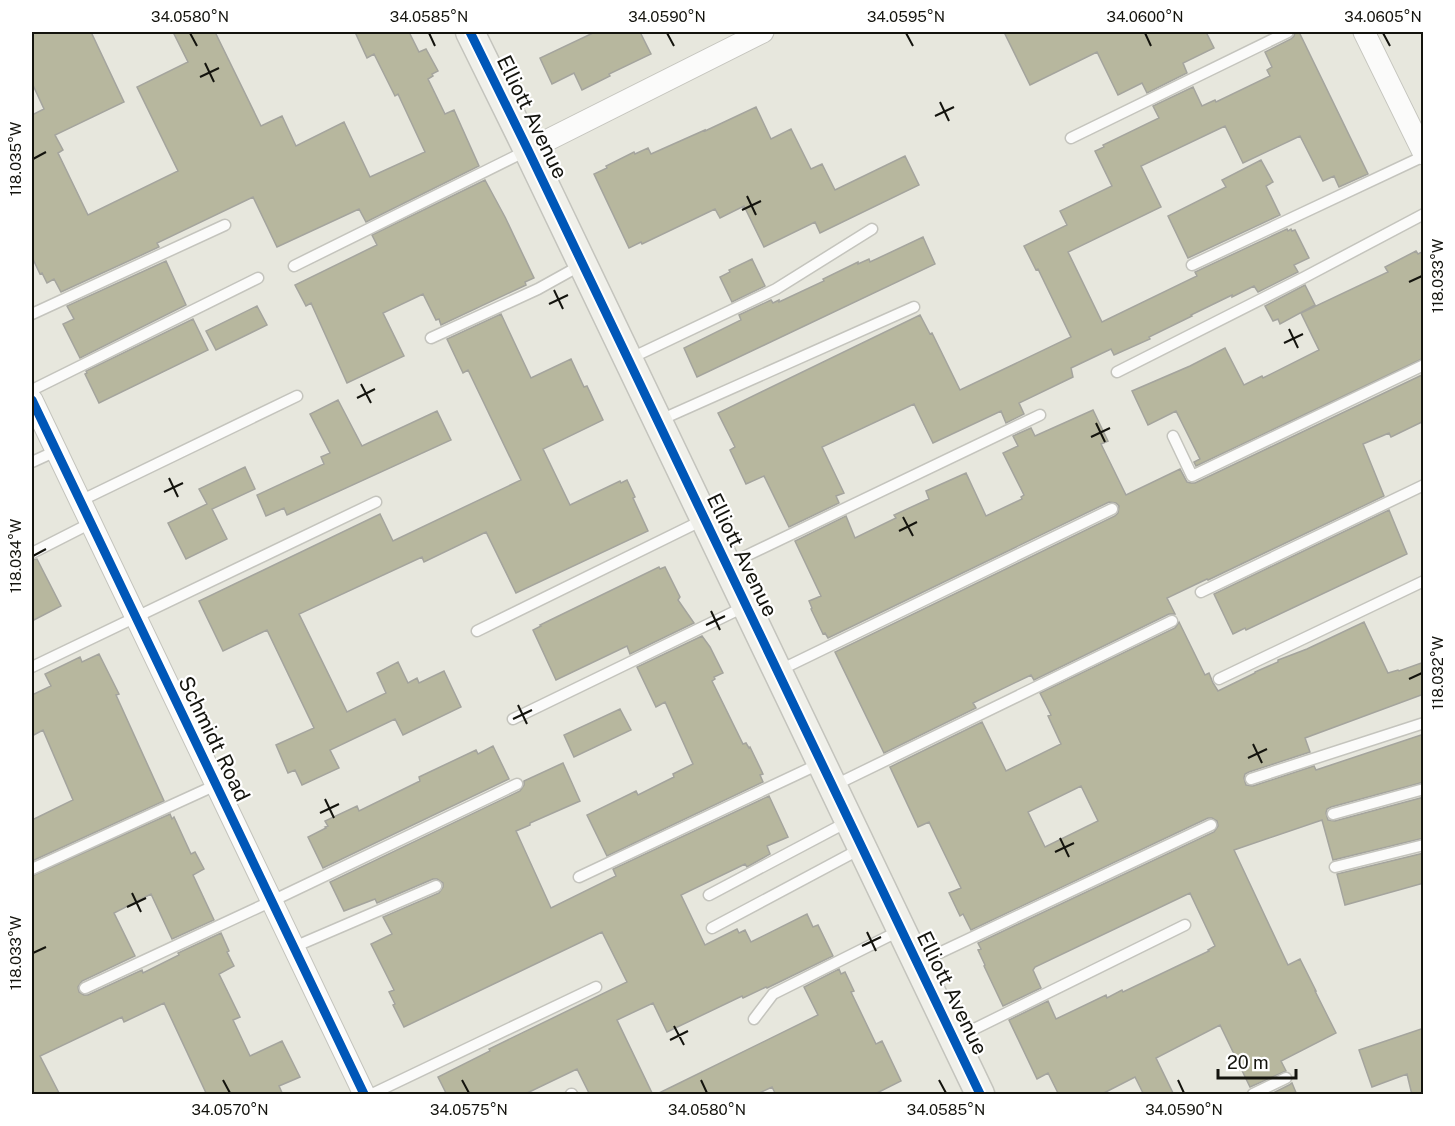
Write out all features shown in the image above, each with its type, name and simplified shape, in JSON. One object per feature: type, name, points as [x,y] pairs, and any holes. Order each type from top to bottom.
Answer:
[{"type":"street","name":"Elliott Avenue","points":[[470,32],[980,1095]]},
{"type":"street","points":[[528,150],[763,32]]},
{"type":"street","points":[[1364,32],[1424,155]]},
{"type":"street","name":"Schmidt Road","points":[[32,400],[364,1095]]},
{"type":"lane","points":[[1071,138],[1288,32]]},
{"type":"lane","points":[[294,266],[528,150]]},
{"type":"lane","points":[[1192,265],[1424,155]]},
{"type":"lane","points":[[1117,372],[1424,214]]},
{"type":"lane","points":[[32,314],[225,225]]},
{"type":"lane","points":[[628,359],[776,289],[872,229]]},
{"type":"lane","points":[[431,338],[537,289],[583,264]]},
{"type":"lane","points":[[32,390],[258,278]]},
{"type":"lane","points":[[658,421],[914,308]]},
{"type":"lane","points":[[1173,436],[1192,476],[1424,365]]},
{"type":"lane","points":[[80,501],[297,396]]},
{"type":"lane","points":[[727,565],[1040,415]]},
{"type":"lane","points":[[32,462],[56,451]]},
{"type":"lane","points":[[1201,592],[1424,485]]},
{"type":"lane","points":[[32,667],[376,502]]},
{"type":"lane","points":[[778,672],[1112,509]]},
{"type":"lane","points":[[477,631],[705,519]]},
{"type":"lane","points":[[32,553],[91,523]]},
{"type":"lane","points":[[1219,679],[1424,581]]},
{"type":"lane","points":[[513,718],[746,606]]},
{"type":"lane","points":[[579,877],[827,775],[1172,621]]},
{"type":"lane","points":[[1251,779],[1424,723]]},
{"type":"lane","points":[[85,988],[517,784]]},
{"type":"lane","points":[[32,869],[216,785]]},
{"type":"lane","points":[[1333,814],[1424,789]]},
{"type":"lane","points":[[709,895],[849,821]]},
{"type":"lane","points":[[917,963],[1211,825]]},
{"type":"lane","points":[[1335,867],[1424,845]]},
{"type":"lane","points":[[712,928],[862,848]]},
{"type":"lane","points":[[294,947],[436,886]]},
{"type":"lane","points":[[954,1039],[1185,925]]},
{"type":"lane","points":[[754,1019],[773,994],[902,930]]},
{"type":"lane","points":[[372,1095],[596,987]]},
{"type":"lane","points":[[1253,1095],[1286,1078]]},
{"type":"building","points":[[32,32],[91,32],[124,102],[55,135],[63,150],[58,153],[88,215],[178,171],[137,87],[188,62],[173,32],[215,32],[261,126],[282,116],[296,146],[344,122],[370,177],[425,152],[398,94],[395,96],[374,54],[367,58],[355,32],[409,32],[419,52],[426,49],[438,71],[428,79],[445,114],[454,110],[479,166],[366,222],[359,209],[277,247],[253,197],[157,243],[159,247],[61,292],[54,279],[47,283],[32,257],[32,115],[44,109],[32,83]]},
{"type":"building","points":[[595,32],[640,32],[651,54],[582,90],[574,73],[552,84],[540,58]]},
{"type":"building","points":[[1004,32],[1206,32],[1214,48],[1183,63],[1187,73],[1147,93],[1142,83],[1118,95],[1097,52],[1030,85]]},
{"type":"building","points":[[1295,32],[1299,32],[1368,174],[1339,187],[1334,176],[1323,181],[1300,136],[1243,163],[1225,126],[1141,166],[1161,207],[1068,252],[1102,322],[1197,276],[1195,272],[1287,229],[1288,231],[1295,230],[1309,258],[1294,265],[1298,272],[1258,292],[1254,286],[1232,297],[1232,295],[1149,337],[1150,339],[1114,355],[1111,349],[1071,368],[1073,377],[1019,403],[1024,414],[1006,423],[1001,411],[933,443],[914,404],[822,447],[844,493],[836,496],[839,503],[789,527],[764,476],[746,484],[730,450],[735,447],[718,413],[920,315],[930,334],[932,333],[960,390],[1071,337],[1038,269],[1036,270],[1024,246],[1067,225],[1060,211],[1112,186],[1095,151],[1159,118],[1153,106],[1193,87],[1202,106],[1215,100],[1216,102],[1270,76],[1267,70],[1272,67],[1265,52],[1291,39]]},
{"type":"building","points":[[756,107],[771,139],[791,129],[811,169],[822,164],[835,190],[905,156],[919,185],[820,233],[815,222],[764,247],[744,206],[720,218],[715,209],[629,248],[594,174],[634,152],[635,154],[648,148],[651,154]]},
{"type":"building","points":[[1261,160],[1273,182],[1266,186],[1280,215],[1188,258],[1168,216],[1226,187],[1222,180]]},
{"type":"building","points":[[485,180],[534,278],[525,282],[526,285],[441,325],[439,319],[436,320],[423,294],[383,313],[404,356],[347,383],[311,303],[306,306],[295,285],[377,245],[372,235]]},
{"type":"building","points":[[923,237],[935,264],[697,377],[684,348],[741,320],[739,315],[771,300],[773,303],[779,300],[779,302],[858,262],[858,264],[869,259],[870,262]]},
{"type":"building","points":[[1416,251],[1418,254],[1424,251],[1424,358],[1196,466],[1194,462],[1200,459],[1176,411],[1148,425],[1132,391],[1225,348],[1244,385],[1262,376],[1263,378],[1319,350],[1301,313],[1388,272],[1385,267]]},
{"type":"building","points":[[752,259],[765,286],[732,302],[720,277]]},
{"type":"building","points":[[166,261],[186,305],[80,358],[63,324],[74,319],[67,306]]},
{"type":"building","points":[[1305,285],[1315,305],[1280,324],[1278,319],[1273,321],[1265,306]]},
{"type":"building","points":[[257,306],[267,325],[216,350],[206,331]]},
{"type":"building","points":[[501,314],[531,378],[571,359],[603,420],[543,449],[570,505],[620,481],[621,483],[627,480],[648,531],[516,593],[486,532],[424,562],[422,557],[299,614],[347,712],[386,693],[377,673],[398,662],[408,683],[417,678],[419,683],[444,671],[461,707],[403,735],[395,719],[330,750],[339,768],[302,785],[295,770],[288,773],[276,745],[314,728],[267,630],[223,651],[199,601],[380,514],[393,541],[521,480],[468,370],[463,373],[447,339]]},
{"type":"building","points":[[193,319],[208,350],[99,403],[85,374],[86,371]]},
{"type":"building","points":[[1424,374],[1424,421],[1391,437],[1389,433],[1363,444],[1384,496],[1167,598],[1175,614],[1169,614],[1034,680],[1031,675],[973,703],[976,708],[884,753],[835,652],[1115,516],[1119,506],[1109,502],[828,638],[825,633],[823,634],[809,601],[821,596],[795,541],[846,516],[855,538],[896,518],[894,515],[929,499],[926,491],[966,473],[986,516],[1022,499],[1024,495],[1003,453],[1018,446],[1013,436],[1031,428],[1035,436],[1093,410],[1108,441],[1101,444],[1126,495],[1180,469],[1187,482],[1195,483]]},
{"type":"building","points":[[338,400],[362,446],[437,411],[451,440],[287,515],[284,508],[266,516],[257,495],[324,464],[321,457],[330,453],[310,414]]},
{"type":"building","points":[[245,467],[255,489],[212,509],[227,539],[186,559],[168,523],[207,504],[199,489]]},
{"type":"building","points":[[1389,510],[1407,554],[1233,634],[1214,594]]},
{"type":"building","points":[[37,559],[61,606],[32,621],[32,560]]},
{"type":"building","points":[[659,567],[660,569],[665,567],[680,597],[678,600],[694,623],[630,654],[627,646],[556,680],[533,630]]},
{"type":"building","points":[[1179,622],[1205,675],[1209,673],[1218,691],[1278,660],[1364,622],[1388,673],[1424,662],[1424,694],[1305,738],[1310,752],[1249,772],[1244,778],[1246,785],[1253,786],[1314,766],[1316,770],[1424,734],[1424,782],[1331,807],[1326,813],[1328,820],[1335,821],[1424,797],[1424,838],[1333,860],[1322,820],[1234,850],[1288,965],[1300,959],[1336,1033],[1281,1061],[1286,1071],[1250,1087],[1220,1025],[1156,1058],[1174,1095],[1144,1095],[1135,1077],[1100,1095],[1059,1095],[1048,1073],[1037,1079],[1009,1020],[1048,1001],[1056,1019],[1106,995],[1107,998],[1122,990],[1123,992],[1209,951],[1215,946],[1190,893],[1035,967],[1033,970],[1041,988],[1003,1006],[984,966],[978,943],[1214,832],[1218,826],[1217,821],[1208,818],[971,930],[963,914],[960,916],[949,893],[961,888],[929,822],[918,827],[890,767],[982,722],[1006,771],[1061,744],[1040,693],[1175,628]],"holes":[[[1081,786],[1098,821],[1045,847],[1028,812]]]},
{"type":"building","points":[[702,636],[723,673],[714,677],[712,681],[743,744],[746,743],[750,747],[763,774],[760,775],[763,782],[607,856],[587,815],[636,791],[638,795],[674,777],[673,774],[693,764],[665,702],[656,707],[637,667]]},
{"type":"building","points":[[99,654],[119,694],[116,695],[164,801],[32,861],[32,820],[73,800],[43,730],[32,736],[32,695],[51,686],[45,674],[80,657],[82,662]]},
{"type":"building","points":[[620,709],[631,730],[574,757],[564,735]]},
{"type":"building","points":[[493,746],[509,779],[323,868],[308,837],[326,828],[328,826],[325,821],[357,806],[359,811],[420,781],[419,777],[476,750],[478,754]]},
{"type":"building","points":[[563,763],[580,801],[516,831],[551,908],[616,876],[613,869],[769,796],[788,837],[767,846],[770,854],[747,867],[745,864],[681,895],[705,945],[737,929],[739,933],[745,930],[751,942],[807,914],[813,927],[818,925],[833,956],[667,1032],[653,1003],[617,1020],[653,1095],[590,1095],[577,1069],[523,1095],[447,1095],[438,1077],[490,1051],[489,1049],[627,982],[602,932],[404,1027],[389,992],[394,990],[371,944],[392,934],[383,917],[439,893],[443,883],[433,879],[377,903],[375,899],[344,911],[330,882],[520,791],[524,781]]},
{"type":"building","points":[[170,814],[172,819],[174,817],[191,854],[195,852],[204,869],[193,875],[214,920],[172,939],[151,894],[114,913],[135,956],[82,981],[78,987],[79,992],[88,995],[142,970],[143,973],[179,955],[178,953],[221,933],[234,966],[219,974],[240,1017],[233,1020],[250,1056],[282,1041],[300,1077],[279,1086],[283,1095],[207,1095],[164,1003],[124,1022],[122,1017],[40,1056],[60,1095],[32,1095],[32,876]]},
{"type":"building","points":[[1424,853],[1424,883],[1345,905],[1337,874]]},
{"type":"building","points":[[839,969],[841,974],[845,972],[854,991],[851,992],[876,1044],[882,1041],[901,1081],[873,1095],[776,1095],[772,1087],[755,1095],[655,1095],[818,1015],[804,987]]},
{"type":"building","points":[[1424,1028],[1424,1095],[1412,1095],[1407,1074],[1372,1087],[1359,1050]]},
{"type":"building","points":[[1292,1083],[1297,1095],[1269,1095],[1289,1085]]},
{"type":"cycle path","points":[[470,32],[980,1094]]},
{"type":"cycle path","points":[[32,400],[364,1094]]}]
